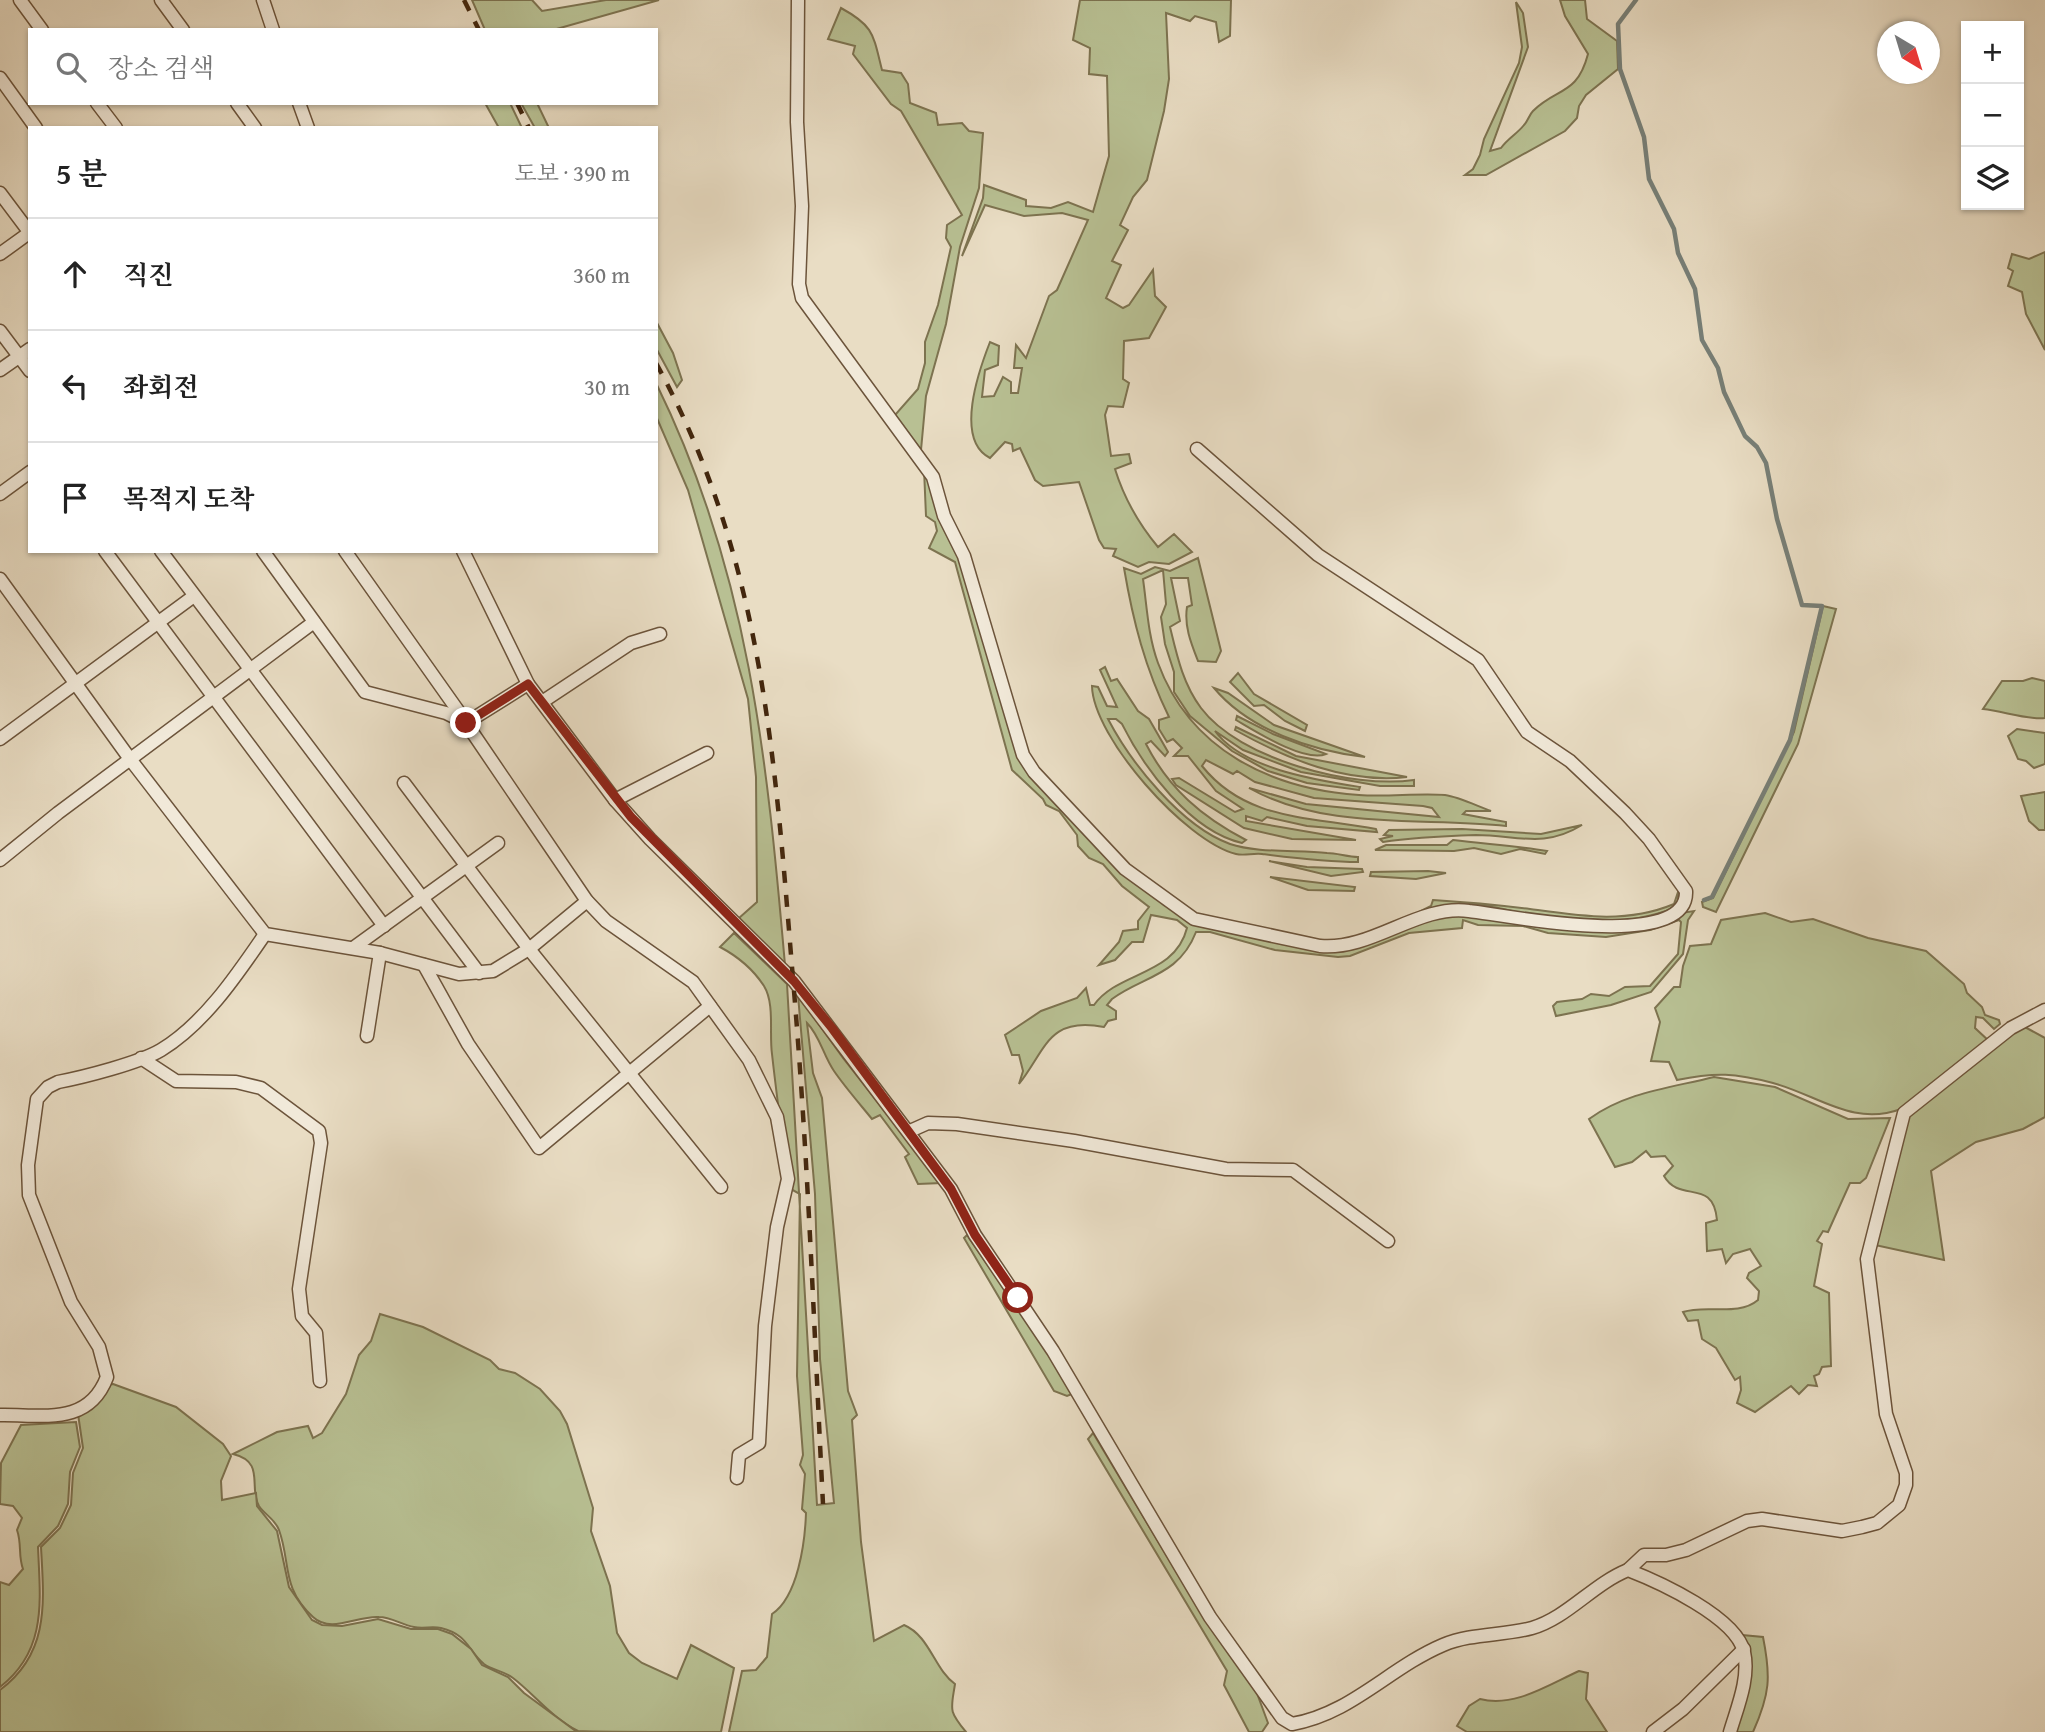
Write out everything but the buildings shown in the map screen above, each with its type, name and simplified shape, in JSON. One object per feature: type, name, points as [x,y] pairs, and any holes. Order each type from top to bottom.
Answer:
[{"type":"street","points":[[20,0],[41,28]]},
{"type":"street","points":[[161,0],[182,28]]},
{"type":"street","points":[[263,0],[272,28]]},
{"type":"street","points":[[798,0],[797,121],[802,206],[799,284],[802,298],[933,477],[944,516],[964,556],[1023,755],[1106,849],[1153,892],[1194,919],[1334,948],[1444,910],[1537,918],[1590,927],[1651,922],[1680,910],[1687,899],[1686,891],[1649,838],[1570,761],[1527,732],[1478,660],[1318,555],[1197,449]]},
{"type":"street","points":[[0,78],[35,126]]},
{"type":"street","points":[[99,105],[114,126]]},
{"type":"street","points":[[238,105],[254,126]]},
{"type":"street","points":[[300,105],[307,126]]},
{"type":"street","points":[[0,193],[28,232]]},
{"type":"street","points":[[0,254],[28,234]]},
{"type":"street","points":[[0,331],[24,352],[0,370]]},
{"type":"street","points":[[1,491],[28,473]]},
{"type":"street","points":[[106,553],[384,926]]},
{"type":"street","points":[[162,553],[478,973]]},
{"type":"street","points":[[264,553],[365,692],[446,713],[466,723]]},
{"type":"street","points":[[346,553],[587,901],[606,921],[693,982],[765,1090],[776,1117],[788,1179],[777,1227],[765,1326],[759,1443],[739,1455],[737,1478]]},
{"type":"street","points":[[464,553],[528,684],[615,800],[658,847],[794,981],[910,1131],[951,1189],[975,1235],[1053,1351],[1210,1616],[1282,1718],[1292,1724],[1345,1706],[1442,1646],[1469,1637],[1531,1628],[1600,1583],[1628,1570],[1644,1555],[1686,1550],[1747,1521],[1787,1521],[1842,1531],[1877,1523],[1899,1505],[1906,1485],[1906,1474],[1884,1402],[1867,1259],[1890,1175],[1900,1124],[1904,1113],[2011,1028],[2045,1010]]},
{"type":"street","points":[[0,579],[130,759],[264,934],[380,953],[458,974],[478,973],[493,971],[529,949],[587,901]]},
{"type":"street","points":[[0,739],[194,596]]},
{"type":"street","points":[[0,860],[314,622]]},
{"type":"street","points":[[542,702],[631,643],[660,634]]},
{"type":"street","points":[[466,723],[528,684]]},
{"type":"street","points":[[615,800],[707,753]]},
{"type":"street","points":[[404,783],[529,949],[721,1187]]},
{"type":"street","points":[[353,948],[498,843]]},
{"type":"street","points":[[0,1415],[62,1417],[92,1401],[104,1386],[107,1377],[99,1347],[71,1302],[29,1195],[32,1130],[37,1099],[48,1087],[161,1050],[207,1010],[236,977],[264,934]]},
{"type":"street","points":[[367,1037],[380,953]]},
{"type":"street","points":[[424,965],[468,1044],[539,1148],[709,1006]]},
{"type":"street","points":[[141,1058],[176,1082],[236,1082],[261,1088],[319,1131],[321,1143],[299,1289],[302,1316],[317,1333],[320,1381]]},
{"type":"street","points":[[910,1131],[928,1123],[957,1124],[1074,1141],[1226,1169],[1293,1170],[1388,1241]]},
{"type":"street","points":[[1628,1570],[1669,1588],[1709,1612],[1737,1638],[1744,1649],[1744,1677],[1730,1732]]},
{"type":"street","points":[[1653,1732],[1676,1715],[1744,1649]]},
{"type":"green space","points":[[472,0],[532,0],[542,11],[606,0],[659,0],[560,28],[484,28]]},
{"type":"green space","points":[[1080,0],[1231,0],[1230,36],[1219,42],[1216,22],[1195,16],[1190,21],[1166,13],[1169,79],[1164,111],[1147,180],[1133,197],[1120,225],[1128,230],[1112,261],[1121,265],[1106,298],[1123,308],[1129,305],[1153,270],[1155,296],[1166,307],[1149,338],[1124,341],[1123,379],[1129,383],[1123,407],[1108,406],[1105,415],[1111,456],[1129,454],[1131,463],[1115,469],[1127,500],[1144,529],[1158,547],[1174,534],[1192,552],[1169,564],[1149,562],[1138,567],[1113,556],[1116,549],[1104,548],[1099,540],[1079,482],[1043,486],[1035,480],[1020,448],[1013,451],[1012,444],[1005,442],[990,458],[979,449],[973,436],[972,404],[990,342],[999,346],[998,365],[985,370],[982,397],[994,396],[1003,377],[1011,382],[1011,393],[1018,393],[1022,368],[1014,368],[1016,345],[1026,358],[1049,296],[1057,290],[1088,220],[1062,213],[1024,216],[985,205],[962,256],[983,198],[984,185],[1026,200],[1026,206],[1051,208],[1068,202],[1093,212],[1109,156],[1107,76],[1089,74],[1090,48],[1073,40]]},
{"type":"green space","points":[[1560,0],[1585,0],[1587,19],[1617,41],[1618,69],[1586,95],[1579,106],[1577,118],[1565,131],[1486,175],[1465,175],[1473,169],[1480,155],[1484,139],[1519,63],[1522,47],[1516,2],[1523,13],[1528,47],[1490,151],[1501,148],[1533,111],[1572,84],[1583,68],[1588,54],[1565,16]]},
{"type":"green space","points":[[841,8],[860,20],[870,32],[882,70],[901,73],[908,84],[910,103],[936,113],[938,125],[962,123],[969,131],[983,133],[979,188],[960,247],[946,324],[926,396],[921,450],[895,415],[918,389],[925,363],[925,342],[938,305],[951,247],[946,238],[947,225],[962,215],[901,111],[891,104],[853,54],[855,46],[828,39]]},
{"type":"green space","points":[[486,105],[511,105],[521,126],[498,126]]},
{"type":"green space","points":[[522,105],[538,105],[548,126],[534,126]]},
{"type":"green space","points":[[2045,252],[2045,350],[2026,314],[2022,292],[2008,286],[2013,271],[2008,268],[2012,254],[2029,259]]},
{"type":"green space","points":[[658,325],[673,353],[682,380],[677,387],[658,352]]},
{"type":"green space","points":[[658,387],[688,454],[713,525],[749,668],[770,814],[785,965],[739,918],[757,902],[756,777],[748,699],[688,490],[658,421]]},
{"type":"green space","points":[[924,469],[960,558],[1018,749],[1164,905],[1325,951],[1445,914],[1579,929],[1694,911],[1688,920],[1683,954],[1651,992],[1611,1005],[1556,1016],[1553,1006],[1557,1002],[1582,999],[1591,994],[1609,996],[1625,987],[1650,986],[1678,954],[1681,922],[1679,920],[1650,930],[1606,937],[1548,933],[1523,926],[1478,925],[1463,920],[1462,928],[1409,933],[1350,956],[1338,957],[1275,950],[1210,932],[1196,932],[1189,947],[1170,966],[1112,999],[1107,1005],[1116,1011],[1116,1019],[1108,1021],[1104,1027],[1071,1026],[1060,1031],[1043,1048],[1019,1084],[1023,1071],[1019,1055],[1012,1055],[1005,1035],[1041,1011],[1077,998],[1086,988],[1090,1005],[1094,1005],[1117,985],[1171,956],[1181,944],[1187,928],[1177,920],[1151,915],[1143,942],[1132,942],[1115,960],[1099,965],[1119,942],[1123,931],[1138,929],[1138,921],[1149,907],[1122,886],[1103,864],[1089,858],[1078,846],[1077,835],[1059,811],[1046,805],[1012,770],[955,562],[929,548],[937,531],[935,522],[926,516]]},
{"type":"green space","points":[[1198,558],[1221,651],[1216,662],[1198,661],[1191,641],[1186,621],[1187,607],[1192,605],[1188,578],[1171,578],[1180,621],[1170,627],[1185,679],[1201,708],[1219,726],[1269,756],[1329,775],[1389,782],[1414,780],[1414,786],[1380,786],[1301,772],[1243,750],[1215,731],[1227,744],[1262,764],[1323,781],[1360,787],[1359,790],[1307,783],[1268,771],[1232,751],[1190,716],[1174,692],[1174,672],[1165,644],[1161,617],[1166,604],[1163,570],[1143,579],[1155,653],[1172,693],[1191,719],[1212,741],[1265,774],[1295,784],[1359,795],[1445,795],[1491,811],[1466,811],[1463,814],[1506,822],[1506,826],[1375,820],[1310,811],[1279,802],[1249,788],[1306,804],[1439,817],[1432,808],[1423,806],[1314,798],[1255,782],[1237,771],[1233,774],[1206,760],[1202,766],[1220,784],[1239,798],[1260,807],[1282,814],[1376,829],[1377,832],[1307,826],[1267,817],[1262,821],[1246,816],[1246,821],[1356,840],[1292,839],[1244,828],[1176,785],[1172,779],[1179,778],[1235,812],[1243,809],[1216,791],[1188,756],[1174,756],[1182,748],[1173,739],[1167,742],[1159,729],[1159,720],[1169,717],[1141,644],[1124,568],[1141,574],[1155,567],[1170,571]]},
{"type":"green space","points":[[1823,606],[1836,609],[1798,744],[1716,912],[1703,907],[1702,902],[1713,898],[1794,732]]},
{"type":"green space","points":[[1105,667],[1111,681],[1117,679],[1138,711],[1149,719],[1168,752],[1165,756],[1151,741],[1146,744],[1165,775],[1201,811],[1246,840],[1242,843],[1223,836],[1204,826],[1187,812],[1156,778],[1122,724],[1116,719],[1108,719],[1144,773],[1176,808],[1194,823],[1212,835],[1240,847],[1335,854],[1358,857],[1358,862],[1236,854],[1215,845],[1192,829],[1168,809],[1145,784],[1108,732],[1096,707],[1092,686],[1098,687],[1107,706],[1117,707],[1100,670]]},
{"type":"green space","points":[[1238,673],[1254,694],[1307,725],[1305,731],[1285,721],[1264,705],[1254,706],[1230,682]]},
{"type":"green space","points":[[2032,678],[2045,681],[2045,718],[1983,709],[2002,681]]},
{"type":"green space","points":[[1214,688],[1228,693],[1274,725],[1365,757],[1303,744],[1263,727],[1228,703]]},
{"type":"green space","points":[[1237,716],[1273,734],[1326,754],[1317,756],[1293,750],[1236,720]]},
{"type":"green space","points":[[1236,727],[1296,756],[1407,777],[1362,777],[1318,767],[1275,751],[1235,730]]},
{"type":"green space","points":[[2017,729],[2045,733],[2045,764],[2034,768],[2026,761],[2018,759],[2008,736]]},
{"type":"green space","points":[[2045,792],[2045,830],[2039,830],[2029,821],[2021,796]]},
{"type":"green space","points":[[1582,825],[1555,837],[1542,839],[1476,835],[1383,842],[1380,839],[1393,836],[1384,835],[1389,830],[1462,829],[1541,834]]},
{"type":"green space","points":[[1453,840],[1547,851],[1545,854],[1520,849],[1501,854],[1474,848],[1454,851],[1375,850],[1386,845],[1447,845]]},
{"type":"green space","points":[[1269,861],[1307,867],[1362,869],[1363,872],[1331,876]]},
{"type":"green space","points":[[1371,872],[1446,873],[1416,879],[1370,876]]},
{"type":"green space","points":[[1270,877],[1355,887],[1354,891],[1308,890]]},
{"type":"green space","points":[[1680,886],[1677,907],[1614,921],[1565,921],[1468,905],[1415,914],[1431,906],[1433,900],[1585,916],[1621,916],[1674,904]]},
{"type":"green space","points":[[1765,913],[1791,922],[1813,919],[1868,938],[1926,951],[1964,984],[1967,993],[1982,1007],[1985,1015],[1999,1020],[2000,1024],[1994,1029],[1983,1018],[1976,1017],[1975,1028],[1990,1042],[1901,1109],[1884,1114],[1851,1112],[1789,1088],[1747,1077],[1714,1075],[1677,1080],[1669,1062],[1651,1061],[1660,1022],[1655,1008],[1674,987],[1680,987],[1690,946],[1711,944],[1721,920]]},
{"type":"green space","points":[[734,933],[787,984],[799,1193],[789,1188],[767,993],[755,974],[720,947]]},
{"type":"green space","points":[[798,995],[843,1058],[941,1183],[918,1184],[905,1157],[909,1154],[880,1115],[872,1119],[843,1083],[807,1023],[813,1073],[822,1098],[848,1391],[857,1415],[852,1420],[861,1542],[874,1641],[904,1625],[913,1630],[955,1684],[952,1709],[966,1732],[729,1732],[742,1671],[756,1670],[767,1657],[772,1614],[781,1606],[794,1582],[804,1539],[806,1513],[802,1509],[805,1474],[800,1465],[803,1455],[797,1376],[800,1206],[817,1505],[834,1503],[820,1359],[815,1194]]},
{"type":"green space","points":[[2023,1026],[2045,1038],[2045,1117],[2023,1129],[1976,1142],[1931,1171],[1944,1260],[1875,1245],[1908,1115]]},
{"type":"green space","points":[[1714,1077],[1775,1087],[1848,1119],[1890,1118],[1866,1178],[1860,1183],[1850,1183],[1828,1232],[1823,1231],[1817,1241],[1822,1244],[1814,1286],[1829,1293],[1831,1366],[1822,1367],[1819,1374],[1814,1376],[1817,1386],[1808,1385],[1799,1394],[1791,1386],[1755,1412],[1737,1403],[1741,1390],[1740,1377],[1735,1380],[1716,1348],[1702,1339],[1698,1320],[1688,1321],[1683,1312],[1732,1309],[1750,1305],[1758,1300],[1759,1291],[1747,1278],[1749,1273],[1761,1266],[1750,1249],[1733,1254],[1726,1263],[1722,1249],[1707,1251],[1706,1223],[1717,1220],[1709,1199],[1671,1184],[1664,1176],[1673,1166],[1665,1156],[1651,1157],[1646,1151],[1632,1162],[1615,1167],[1589,1119],[1633,1097]]},
{"type":"green space","points":[[967,1235],[1041,1342],[1072,1394],[1067,1396],[1054,1391],[964,1238]]},
{"type":"green space","points":[[380,1314],[423,1327],[490,1360],[499,1369],[515,1373],[540,1389],[560,1411],[567,1424],[593,1508],[591,1531],[610,1586],[617,1633],[629,1653],[642,1663],[677,1679],[691,1645],[734,1668],[721,1732],[578,1731],[552,1713],[513,1678],[484,1664],[462,1639],[450,1631],[438,1627],[414,1627],[379,1617],[328,1624],[313,1617],[303,1606],[291,1585],[279,1530],[256,1499],[253,1469],[243,1458],[233,1454],[277,1432],[308,1426],[313,1438],[322,1433],[346,1394],[359,1355],[371,1341]]},
{"type":"green space","points":[[113,1384],[176,1407],[223,1444],[231,1456],[221,1481],[222,1500],[256,1493],[257,1506],[277,1531],[289,1587],[312,1620],[322,1625],[342,1626],[378,1619],[411,1629],[438,1629],[452,1634],[471,1649],[482,1665],[508,1677],[524,1693],[577,1732],[0,1732],[0,1690],[28,1660],[40,1625],[43,1607],[41,1547],[60,1528],[71,1505],[73,1473],[83,1448],[78,1414],[107,1385]]},
{"type":"green space","points":[[76,1422],[80,1447],[70,1472],[68,1504],[58,1526],[38,1547],[40,1604],[34,1640],[26,1657],[0,1687],[0,1582],[9,1585],[23,1569],[17,1530],[22,1518],[13,1506],[0,1504],[1,1463],[21,1425]]},
{"type":"green space","points":[[1093,1433],[1206,1621],[1255,1688],[1268,1723],[1262,1732],[1249,1732],[1224,1685],[1227,1671],[1088,1439]]},
{"type":"green space","points":[[1742,1635],[1763,1637],[1767,1663],[1766,1696],[1753,1732],[1736,1732],[1749,1652]]},
{"type":"green space","points":[[1579,1671],[1588,1673],[1586,1699],[1607,1732],[1467,1732],[1457,1726],[1469,1706],[1480,1699],[1493,1701],[1518,1698]]},
{"type":"waterway","points":[[1636,0],[1618,24],[1620,69],[1644,137],[1649,179],[1674,229],[1678,253],[1695,289],[1702,340],[1718,368],[1724,392],[1745,436],[1757,447],[1766,463],[1777,519],[1802,605],[1822,606],[1790,740],[1712,897],[1704,900]]},
{"type":"railway","points":[[464,0],[478,28]]},
{"type":"railway","points":[[518,105],[528,126]]},
{"type":"railway","points":[[658,367],[692,437],[720,512],[742,587],[770,741],[798,1045],[823,1504]]},
{"type":"route","points":[[466,723],[528,684],[615,800],[650,839],[794,981],[832,1028],[951,1189],[975,1235],[1018,1298]]}]
